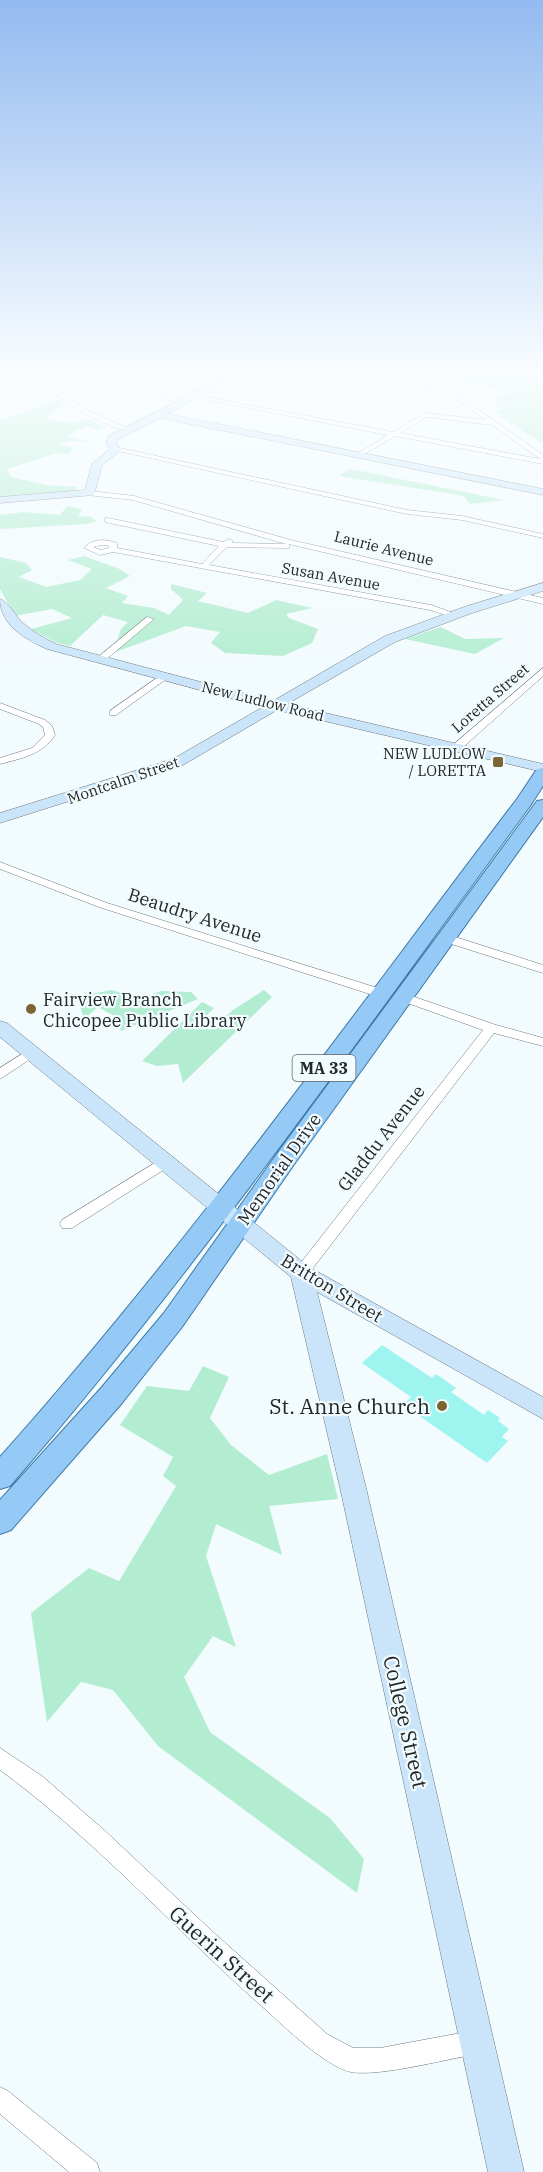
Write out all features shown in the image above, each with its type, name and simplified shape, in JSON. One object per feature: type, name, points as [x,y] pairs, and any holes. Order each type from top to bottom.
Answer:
[{"type":"main road","name":"Memorial Drive","points":[[0,1521],[144,1357],[197,1288],[230,1217],[380,993],[524,802],[543,773]]},
{"type":"main road","name":"Memorial Drive","points":[[0,1477],[230,1217],[403,997],[543,805]]},
{"type":"street","points":[[90,493],[95,472]]},
{"type":"street","points":[[223,472],[407,512],[462,518],[543,536]]},
{"type":"street","points":[[445,472],[543,492]]},
{"type":"street","name":"Laurie Avenue","points":[[0,500],[90,493],[134,498],[316,547],[514,596],[543,601]]},
{"type":"street","points":[[108,520],[225,545],[316,547]]},
{"type":"street","points":[[203,567],[241,528]]},
{"type":"street","name":"Susan Avenue","points":[[113,550],[431,608],[455,615]]},
{"type":"street","name":"Montcalm Street","points":[[0,818],[165,767],[190,756],[395,637],[543,587]]},
{"type":"street","name":"New Ludlow Road","points":[[0,603],[12,622],[32,638],[57,649],[277,706],[543,768]]},
{"type":"street","points":[[100,660],[150,619]]},
{"type":"street","name":"Loretta Street","points":[[457,747],[543,671]]},
{"type":"street","points":[[113,713],[164,676]]},
{"type":"street","points":[[0,700],[0,706],[42,722],[47,726],[50,735],[42,747],[0,761]]},
{"type":"street","name":"Beaudry Avenue","points":[[0,865],[103,904],[380,993]]},
{"type":"street","points":[[446,938],[543,969]]},
{"type":"street","points":[[403,997],[491,1028],[543,1042]]},
{"type":"street","name":"Britton Street","points":[[0,1027],[163,1163],[301,1273],[543,1409]]},
{"type":"street","name":"Gladdu Avenue","points":[[301,1273],[491,1028]]},
{"type":"street","points":[[0,1076],[30,1053]]},
{"type":"street","points":[[67,1224],[163,1163]]},
{"type":"street","name":"College Street","points":[[301,1273],[354,1489],[506,2172]]},
{"type":"street","name":"Guerin Street","points":[[0,1758],[36,1783],[97,1837],[205,1940],[319,2042],[351,2060],[381,2060],[477,2042]]},
{"type":"street","points":[[0,2099],[88,2172]]},
{"type":"green space","points":[[0,472],[9,472],[11,477],[46,485],[79,487],[71,492],[0,498]]},
{"type":"green space","points":[[344,472],[366,472],[504,500],[470,504],[464,496],[339,476]]},
{"type":"green space","points":[[67,506],[82,509],[78,516],[91,517],[97,521],[87,524],[0,529],[0,515],[23,512],[60,515]]},
{"type":"green space","points":[[84,556],[120,569],[130,576],[106,588],[128,596],[122,603],[154,608],[169,615],[183,600],[171,589],[171,584],[207,593],[198,601],[248,613],[276,600],[312,608],[286,614],[289,618],[318,629],[312,643],[283,656],[225,653],[211,643],[220,632],[186,626],[113,653],[121,629],[128,622],[103,615],[70,646],[55,642],[31,629],[72,618],[52,609],[15,616],[0,589],[0,557],[26,563],[32,570],[19,577],[46,587],[80,580],[92,569],[68,560]]},
{"type":"green space","points":[[441,627],[465,639],[504,638],[475,654],[405,639]]},
{"type":"green space","points":[[111,990],[142,998],[161,991],[191,992],[198,999],[121,1031],[116,1017],[98,1007],[84,1019],[77,997]]},
{"type":"green space","points":[[264,990],[272,997],[183,1083],[178,1064],[157,1066],[142,1061],[202,1002],[214,1008],[198,1024],[210,1030],[233,1010]]},
{"type":"green space","points":[[203,1366],[229,1377],[210,1418],[231,1445],[269,1475],[327,1454],[338,1499],[269,1506],[282,1555],[216,1524],[206,1556],[236,1647],[213,1636],[184,1677],[210,1732],[330,1818],[364,1859],[357,1893],[158,1746],[113,1690],[81,1682],[47,1722],[31,1613],[89,1568],[119,1581],[176,1486],[163,1476],[173,1457],[120,1425],[147,1386],[189,1391]]},
{"type":"building","name":"St. Anne Church","points":[[382,1345],[432,1378],[436,1374],[456,1388],[451,1392],[484,1415],[488,1410],[500,1418],[498,1421],[509,1429],[502,1437],[508,1441],[487,1463],[418,1415],[421,1412],[406,1402],[411,1397],[362,1363]]},
{"type":"place","name":"NEW LUDLOW / LORETTA","points":[[498,762]]},
{"type":"place","name":"Fairview Branch Chicopee Public Library","points":[[31,1009]]},
{"type":"place","name":"St. Anne Church","points":[[442,1406]]}]
